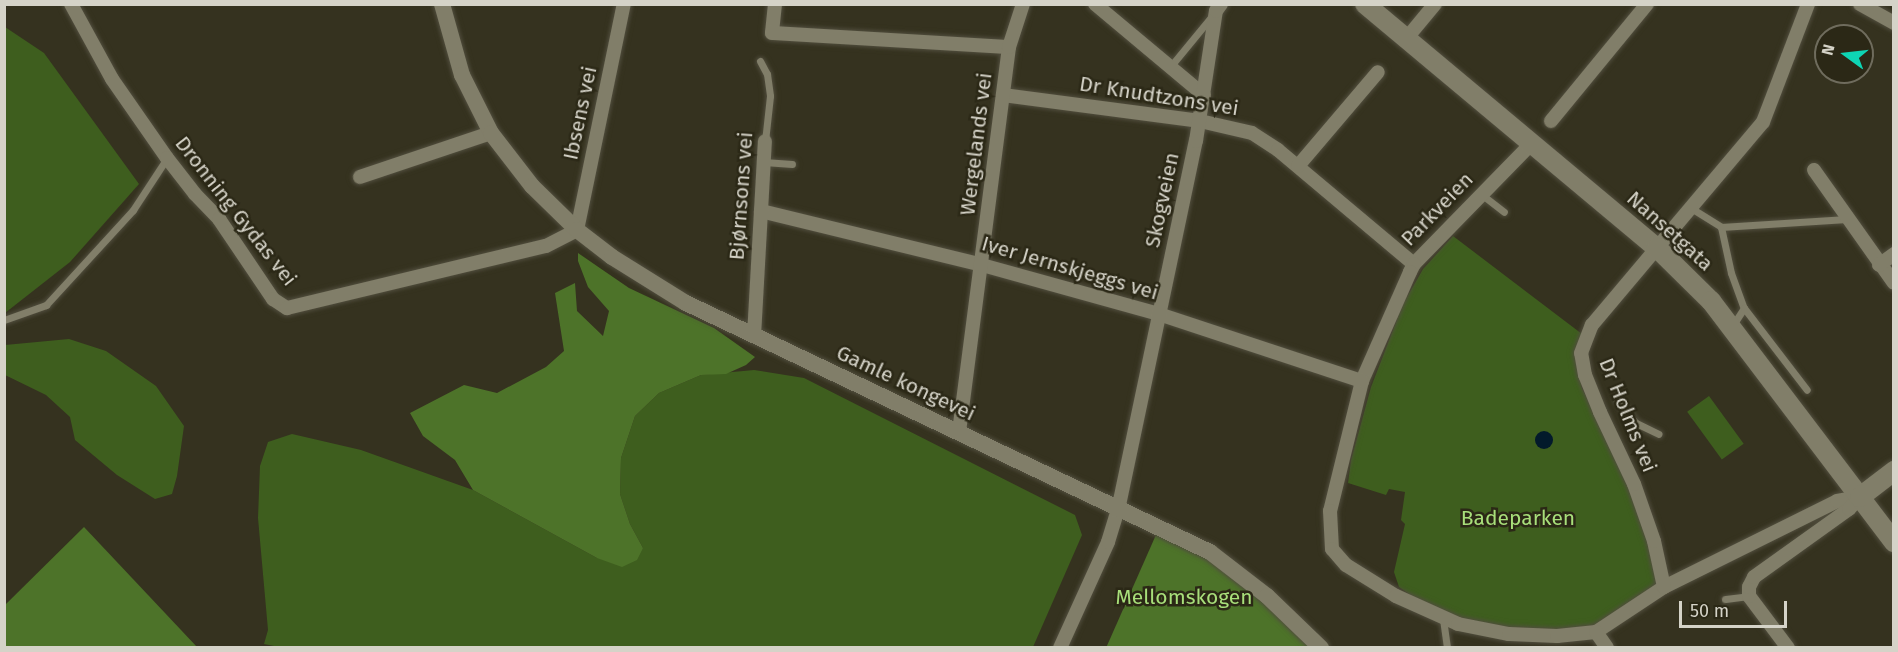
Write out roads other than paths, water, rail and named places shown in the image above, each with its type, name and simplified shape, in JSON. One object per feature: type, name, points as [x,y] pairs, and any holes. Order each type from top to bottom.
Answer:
[{"type":"main road","name":"Nansetgata","points":[[1365,4],[1657,248],[1711,301],[1893,542]]},
{"type":"main road","points":[[1860,497],[1893,471]]},
{"type":"street","name":"Dronning Gydas vei","points":[[71,4],[112,79],[167,158],[195,194],[219,219],[273,298],[287,308],[546,246],[577,230]]},
{"type":"street","name":"Gamle kongevei","points":[[442,4],[462,75],[491,133],[532,186],[577,230],[660,289],[754,336],[1210,552],[1267,596],[1321,648]]},
{"type":"street","name":"Ibsens vei","points":[[577,230],[624,4]]},
{"type":"street","points":[[775,4],[772,33],[1009,47]]},
{"type":"street","name":"Wergelands vei","points":[[959,432],[1009,47],[1023,4]]},
{"type":"street","points":[[1095,4],[1204,95]]},
{"type":"street","points":[[1406,39],[1435,4]]},
{"type":"street","points":[[1551,121],[1647,4]]},
{"type":"street","name":"Dr Holms vei","points":[[1664,587],[1654,541],[1634,484],[1599,412],[1585,375],[1581,353],[1592,325],[1763,122],[1808,4]]},
{"type":"street","points":[[1860,4],[1893,23]]},
{"type":"street","name":"Skogveien","points":[[1060,648],[1108,542],[1118,510],[1200,121],[1218,8]]},
{"type":"street","points":[[1298,166],[1378,72]]},
{"type":"street","name":"Dr Knudtzons vei","points":[[1003,95],[1200,121],[1252,133],[1298,166],[1414,264]]},
{"type":"street","points":[[360,177],[491,133]]},
{"type":"street","name":"Bjørnsons vei","points":[[754,336],[765,141]]},
{"type":"street","name":"Parkveien","points":[[1362,381],[1414,264],[1531,144]]},
{"type":"street","points":[[1814,170],[1893,283]]},
{"type":"street","name":"Iver Jernskjeggs vei","points":[[761,211],[982,265],[1159,314],[1362,381]]},
{"type":"street","points":[[1879,265],[1893,254]]},
{"type":"street","points":[[1362,381],[1330,511],[1332,549],[1346,565],[1396,596],[1443,619],[1509,634],[1557,636],[1596,632],[1664,587],[1837,501],[1860,497]]},
{"type":"street","points":[[1788,648],[1749,597],[1749,587],[1754,577],[1850,509],[1860,497]]},
{"type":"street","points":[[1596,632],[1607,648]]},
{"type":"lane","points":[[1170,67],[1218,8]]},
{"type":"lane","name":"Bjørnsons vei","points":[[760,61],[767,74],[770,96],[765,141]]},
{"type":"lane","points":[[4,321],[46,305],[133,210],[167,158]]},
{"type":"lane","points":[[764,162],[792,164]]},
{"type":"lane","points":[[1481,194],[1504,212]]},
{"type":"lane","points":[[1691,208],[1721,227],[1847,219]]},
{"type":"lane","points":[[1721,227],[1731,273],[1744,308],[1807,390]]},
{"type":"lane","points":[[1731,328],[1744,308]]},
{"type":"lane","points":[[1617,399],[1636,423],[1659,434]]},
{"type":"lane","points":[[1725,599],[1749,597]]},
{"type":"lane","points":[[1443,619],[1448,648]]},
{"type":"water","points":[[1544,431],[1550,434],[1553,440],[1550,446],[1544,449],[1538,446],[1535,440],[1538,434]]},
{"type":"park label","name":"Badeparken","points":[[1518,518]]},
{"type":"park label","name":"Mellomskogen","points":[[1184,597]]}]
